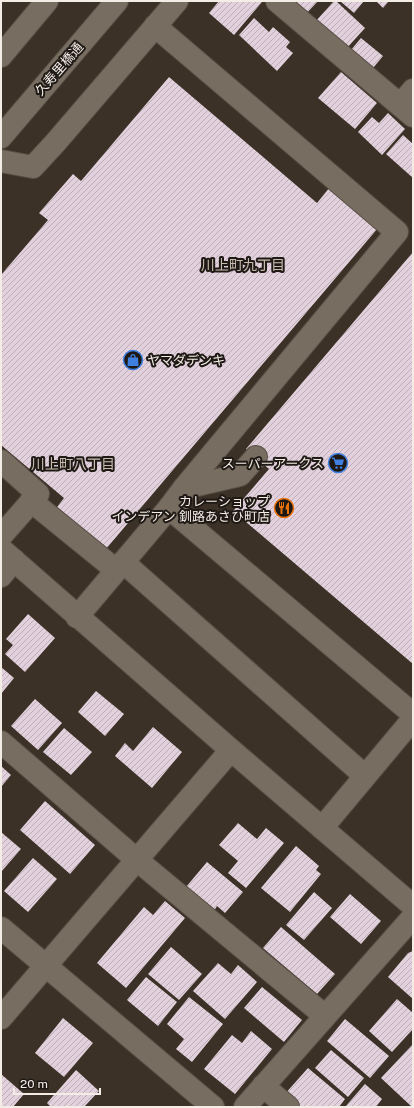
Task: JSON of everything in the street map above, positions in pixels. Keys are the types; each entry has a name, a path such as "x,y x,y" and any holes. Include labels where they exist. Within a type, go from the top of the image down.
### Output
{"street":[{"path":"1,56 47,1"},
{"name":"久寿里橋通","path":"1,137 117,1"},
{"path":"1,161 33,166 56,142 177,1"},
{"path":"277,1 409,103"},
{"path":"77,617 397,232 155,26"},
{"path":"184,488 240,475 256,457"},
{"path":"1,461 38,494 1,536"},
{"path":"32,501 120,566 365,776"},
{"path":"169,508 413,714"},
{"path":"5,562 77,617 411,904 325,1016 245,1107"},
{"path":"322,828 413,719"},
{"path":"1,742 137,860 325,1016"},
{"path":"1,1018 231,750"},
{"path":"1,928 213,1107"},
{"path":"263,1086 288,1107"}],"building":[{"path":"219,1 262,2 234,35 209,13"},
{"path":"290,1 318,1 305,15"},
{"path":"334,1 336,1 365,28 346,49 315,22"},
{"path":"340,1 364,1 354,13"},
{"path":"376,1 389,1 383,8"},
{"path":"254,18 269,32 273,27 290,42 286,47 293,53 277,71 239,35"},
{"path":"361,38 383,56 373,68 351,50"},
{"path":"341,72 377,103 355,129 318,98"},
{"name":"ヤマダデンキ","path":"169,77 317,203 330,187 378,228 106,549 57,507 64,498 1,445 1,275 48,220 39,213 73,174 81,181"},
{"path":"388,113 405,129 382,155 358,132 372,117 379,123"},
{"path":"403,135 413,144 413,178 386,154"},
{"name":"スーパーアークス","path":"413,252 413,664 233,511 269,469 246,449"},
{"path":"28,614 55,638 25,672 5,654 13,645 6,639"},
{"path":"1,667 14,678 1,694"},
{"path":"96,691 124,714 105,736 78,712"},
{"path":"35,699 62,723 38,750 11,726"},
{"path":"153,727 182,752 152,788 115,756 125,743 133,751"},
{"path":"64,728 92,752 71,775 43,752"},
{"path":"1,766 11,775 1,787"},
{"path":"45,801 95,845 70,874 20,830"},
{"path":"238,823 257,839 266,828 284,843 246,888 228,873 238,861 219,845"},
{"path":"1,832 21,849 1,872"},
{"path":"296,846 319,866 316,870 321,874 290,912 261,888"},
{"path":"33,858 57,879 28,912 4,891"},
{"path":"207,862 243,892 225,913 217,906 214,911 186,887"},
{"path":"314,892 332,908 304,940 286,925"},
{"path":"350,894 381,921 361,944 330,917"},
{"path":"165,901 185,918 126,988 97,963 144,907 153,915"},
{"path":"281,927 335,974 317,994 263,948"},
{"path":"171,947 202,974 179,1000 148,974"},
{"path":"413,951 413,999 388,977 408,953"},
{"path":"218,963 231,974 238,965 257,982 225,1019 193,991"},
{"path":"146,977 177,1002 158,1026 127,1000"},
{"path":"262,987 302,1020 284,1042 244,1008"},
{"path":"189,997 223,1024 192,1062 176,1049 184,1039 167,1024"},
{"path":"397,999 413,1013 413,1029 392,1052 369,1031"},
{"path":"63,1018 93,1043 64,1077 35,1053"},
{"path":"345,1019 389,1056 370,1078 327,1041"},
{"path":"251,1031 272,1049 235,1094 204,1069 232,1035 242,1043"},
{"path":"413,1044 413,1107 412,1107 381,1078"},
{"path":"331,1050 364,1078 348,1097 315,1068"},
{"path":"308,1068 345,1099 339,1107 299,1107 284,1095"},
{"path":"76,1070 99,1091 84,1107 51,1107 47,1103"},
{"path":"1,1074 24,1094 13,1107 1,1107"},
{"path":"365,1084 382,1099 376,1107 345,1107"}],"place":[{"name":"ヤマダデンキ","path":"133,360"},
{"name":"スーパーアークス","path":"338,463"},
{"name":"カレーショップ インデアン 釧路あさひ町店","path":"284,508"}],"district":[{"name":"川上町九丁目","path":"243,265"},
{"name":"川上町八丁目","path":"73,464"}]}
